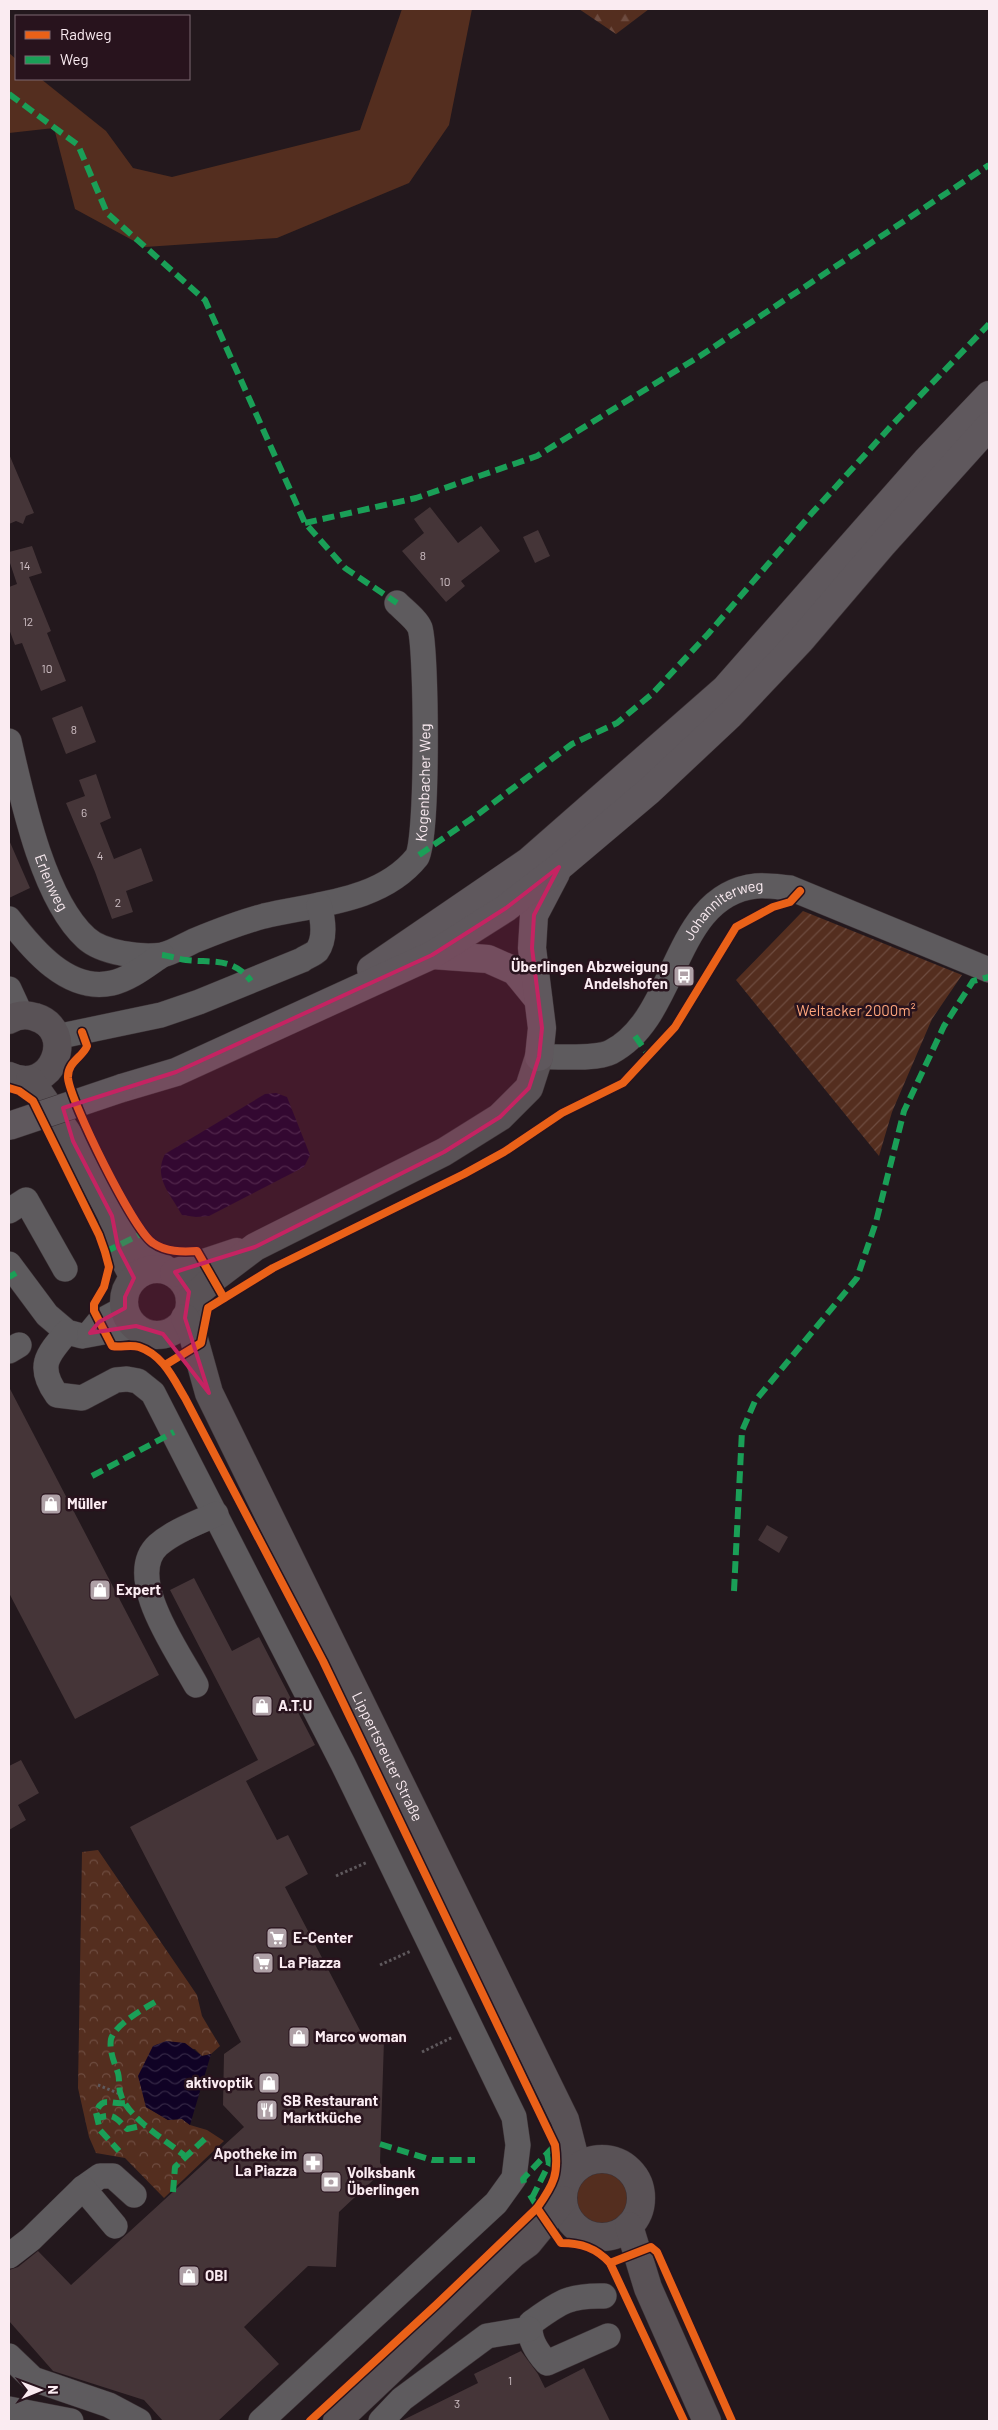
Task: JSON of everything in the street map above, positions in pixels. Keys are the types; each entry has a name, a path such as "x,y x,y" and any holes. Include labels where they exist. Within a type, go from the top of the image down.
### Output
{"highway":[{"path":"321,1005 529,861 725,689 926,461 989,395"},
{"path":"9,1126 176,1072 432,955 506,908 649,791 730,715 800,641 882,545 989,426"},
{"path":"539,1057 542,1028 532,948 534,915 558,867"},
{"path":"432,955 488,959 515,971 538,999"}],"main road":[{"path":"15,1017 38,1018 46,1023 56,1037 56,1057 30,1074 73,1141 112,1216 118,1247 134,1278"},
{"path":"255,1247 169,1271 148,1270 134,1278 128,1287 125,1298 131,1317 144,1332 163,1334 172,1331 214,1278 255,1247 444,1152 500,1117 529,1088 539,1057"},
{"path":"112,1216 186,1285 188,1309"},
{"name":"Lippertsreuter Straße","path":"188,1309 208,1393"},
{"name":"Lippertsreuter Straße","path":"163,1334 208,1393 565,2120 590,2163"},
{"path":"615,2161 626,2167 635,2177 640,2190 641,2203 637,2216 621,2232 602,2237 592,2236 575,2227 564,2210 564,2188 569,2176 590,2163 615,2161"},
{"path":"336,2421 513,2254 528,2243 563,2200"},
{"path":"629,2226 648,2288 707,2421"},
{"path":"528,2243 575,2227"},
{"path":"602,2237 623,2257 648,2288"}],"street":[{"name":"Kogenbacher Weg","path":"319,906 358,896 398,876 418,855 424,801 424,687 420,626 398,603"},
{"name":"Erlenweg","path":"9,741 33,830 63,911 87,940 121,954 162,955"},
{"name":"Johanniterweg","path":"539,1057 586,1057 610,1053 634,1036 649,1016 702,914 725,895 756,886 795,890 989,970"},
{"name":"Erlenweg","path":"9,919 44,959 69,977 84,983 111,984 134,974 162,955 211,934 262,916 319,906"},
{"path":"56,1037 161,1015 199,1002 302,960 316,951 322,936 323,919 319,906"},
{"path":"9,990 15,1017"},
{"path":"9,1211 26,1200 65,1269"},
{"path":"9,1264 47,1315 79,1332"},
{"path":"131,1317 99,1322 56,1344 44,1371 46,1380 57,1395 82,1398 116,1380 127,1379 138,1381 153,1393 216,1514 430,1942 514,2117 518,2145 514,2178 496,2203 480,2220 261,2421"},
{"path":"196,1685 155,1610 146,1582 147,1560 158,1546 174,1535 216,1514"},
{"path":"9,2256 31,2239 83,2188 100,2176 112,2176 134,2195"},
{"path":"83,2188 115,2226"},
{"path":"604,2296 588,2296 560,2302 531,2323 529,2329 536,2349 546,2364 608,2336"},
{"path":"381,2421 402,2399 487,2336 529,2329"},
{"path":"9,2356 33,2379 109,2405 139,2421"},
{"path":"9,2409 71,2421"}],"path":[{"path":"336,1876 386,1853"},
{"path":"380,1965 430,1942"},
{"path":"422,2052 471,2028"},
{"path":"98,2085 120,2094"}],"highlighted area":[{"path":"559,867 534,915 532,948 542,1028 539,1057 529,1088 500,1117 444,1152 255,1247 175,1272 189,1292 185,1318 209,1393 163,1334 136,1326 90,1333 99,1322 125,1308 125,1297 134,1278 118,1247 112,1216 73,1141 63,1108 176,1072 432,955 506,908"}],"green space":[{"path":"402,9 472,9 449,125 409,183 277,238 145,247 75,209 54,128 9,133 9,53 15,58 15,80 42,80 106,131 133,168 172,177 360,130"},
{"path":"579,9 649,9 616,34"},
{"name":"Weltacker 2000m²","path":"803,911 962,975 932,1019 892,1112 879,1156 736,980"},
{"path":"98,1850 197,1995 202,2016 220,2046 211,2054 202,2056 195,2049 153,2047 139,2076 146,2107 168,2120 182,2119 190,2125 207,2130 224,2141 164,2198 125,2158 96,2153 89,2137 78,2088 82,1852"},
{"path":"597,2171 609,2171 623,2179 631,2193 629,2210 623,2219 609,2227 597,2227 587,2222 580,2215 575,2205 575,2193 580,2183 587,2176"}],"water":[{"path":"276,1093 287,1097 310,1155 304,1167 209,1216 182,1215 162,1178 162,1163 165,1154 265,1094"},
{"path":"166,2041 185,2043 202,2056 211,2054 190,2125 182,2119 168,2120 146,2107 138,2076 153,2046"}],"building":[{"path":"9,454 34,513 26,516 23,524 16,521 9,524"},
{"path":"430,507 458,543 481,526 500,551 461,581 465,586 446,602 402,551 424,533 414,519"},
{"path":"538,530 550,556 535,563 523,537"},
{"path":"32,546 42,573 29,577 51,631 47,633 66,681 41,691 22,643 15,645 9,629 9,587 17,584 9,560 9,552"},
{"path":"82,706 96,742 66,754 52,718"},
{"path":"96,774 111,818 100,823 114,859 141,848 153,881 126,891 133,912 112,919 95,872 66,803 85,796 79,780"},
{"path":"9,840 30,888 9,898"},
{"path":"9,1387 159,1675 75,1719 9,1593"},
{"path":"767,1525 788,1537 779,1553 758,1540"},
{"path":"194,1578 232,1651 259,1637 315,1745 246,1781 277,1840 288,1835 308,1874 285,1887 364,2038 384,2040 380,2163 385,2169 339,2212 336,2267 308,2266 244,2327 279,2364 218,2421 163,2421 144,2400 53,2371 9,2321 9,2270 18,2267 38,2251 71,2285 244,2127 223,2105 224,2054 241,2042 130,1827 258,1760 170,1590"},
{"path":"21,1760 39,1793 18,1805 26,1820 9,1830 9,1766"},
{"path":"521,2351 538,2374 545,2388 584,2368 610,2421 401,2421 478,2383 474,2374"}],"marked path":[{"path":"9,94 78,145 107,213 205,300 305,523 345,568 397,603"},
{"path":"305,523 416,498 537,456 700,356 989,165"},
{"path":"419,855 477,815 572,744 617,723 652,694 708,634 812,513 892,425 989,324"},
{"path":"162,955 229,965 244,973 251,981"},
{"path":"734,1591 742,1431 755,1401 857,1278 876,1222 904,1111 944,1026 973,981 989,977"},
{"path":"635,1036 649,1056"},
{"path":"105,1252 143,1233"},
{"path":"9,1277 16,1273"},
{"path":"92,1476 174,1432"},
{"path":"155,2002 118,2028 111,2039 111,2052 119,2076 120,2092 125,2104 149,2128 185,2156"},
{"path":"125,2103 104,2102 98,2107 96,2113 99,2118 104,2116 115,2118 127,2129 145,2125"},
{"path":"96,2113 100,2130 119,2151"},
{"path":"173,2192 175,2167 209,2135"},
{"path":"380,2144 432,2160 475,2160"},
{"path":"524,2183 523,2179 555,2145"},
{"path":"532,2198 549,2164 547,2153"},
{"path":"530,2195 539,2210"}],"cycle path":[{"path":"165,1365 201,1343 208,1308 273,1268 464,1174 504,1152 562,1113 623,1083 675,1027 736,927 773,907 790,902 800,891"},
{"path":"82,1032 87,1046 70,1068 68,1078 79,1112 118,1192 144,1233 153,1243 169,1250 197,1251 224,1298"},
{"path":"9,1088 19,1091 33,1101 99,1235 109,1267 104,1287 94,1304 94,1311 112,1346 136,1346 155,1356 167,1368 185,1398 323,1661 555,2145 556,2171 548,2192 537,2208 436,2305 310,2421"},
{"path":"537,2208 561,2243 588,2247 610,2263 684,2421"},
{"path":"610,2263 651,2247 657,2252 732,2421"}],"place":[{"name":"Überlingen Abzweigung Andelshofen","path":"684,976"},
{"name":"Müller","path":"51,1504"},
{"name":"Expert","path":"100,1590"},
{"name":"A.T.U","path":"262,1706"},
{"name":"E-Center","path":"277,1938"},
{"name":"La Piazza","path":"263,1963"},
{"name":"Marco woman","path":"299,2037"},
{"name":"aktivoptik","path":"269,2083"},
{"name":"SB Restaurant Marktküche","path":"267,2110"},
{"name":"Apotheke im La Piazza","path":"313,2163"},
{"name":"Volksbank Überlingen","path":"331,2182"},
{"name":"OBI","path":"189,2276"}]}
